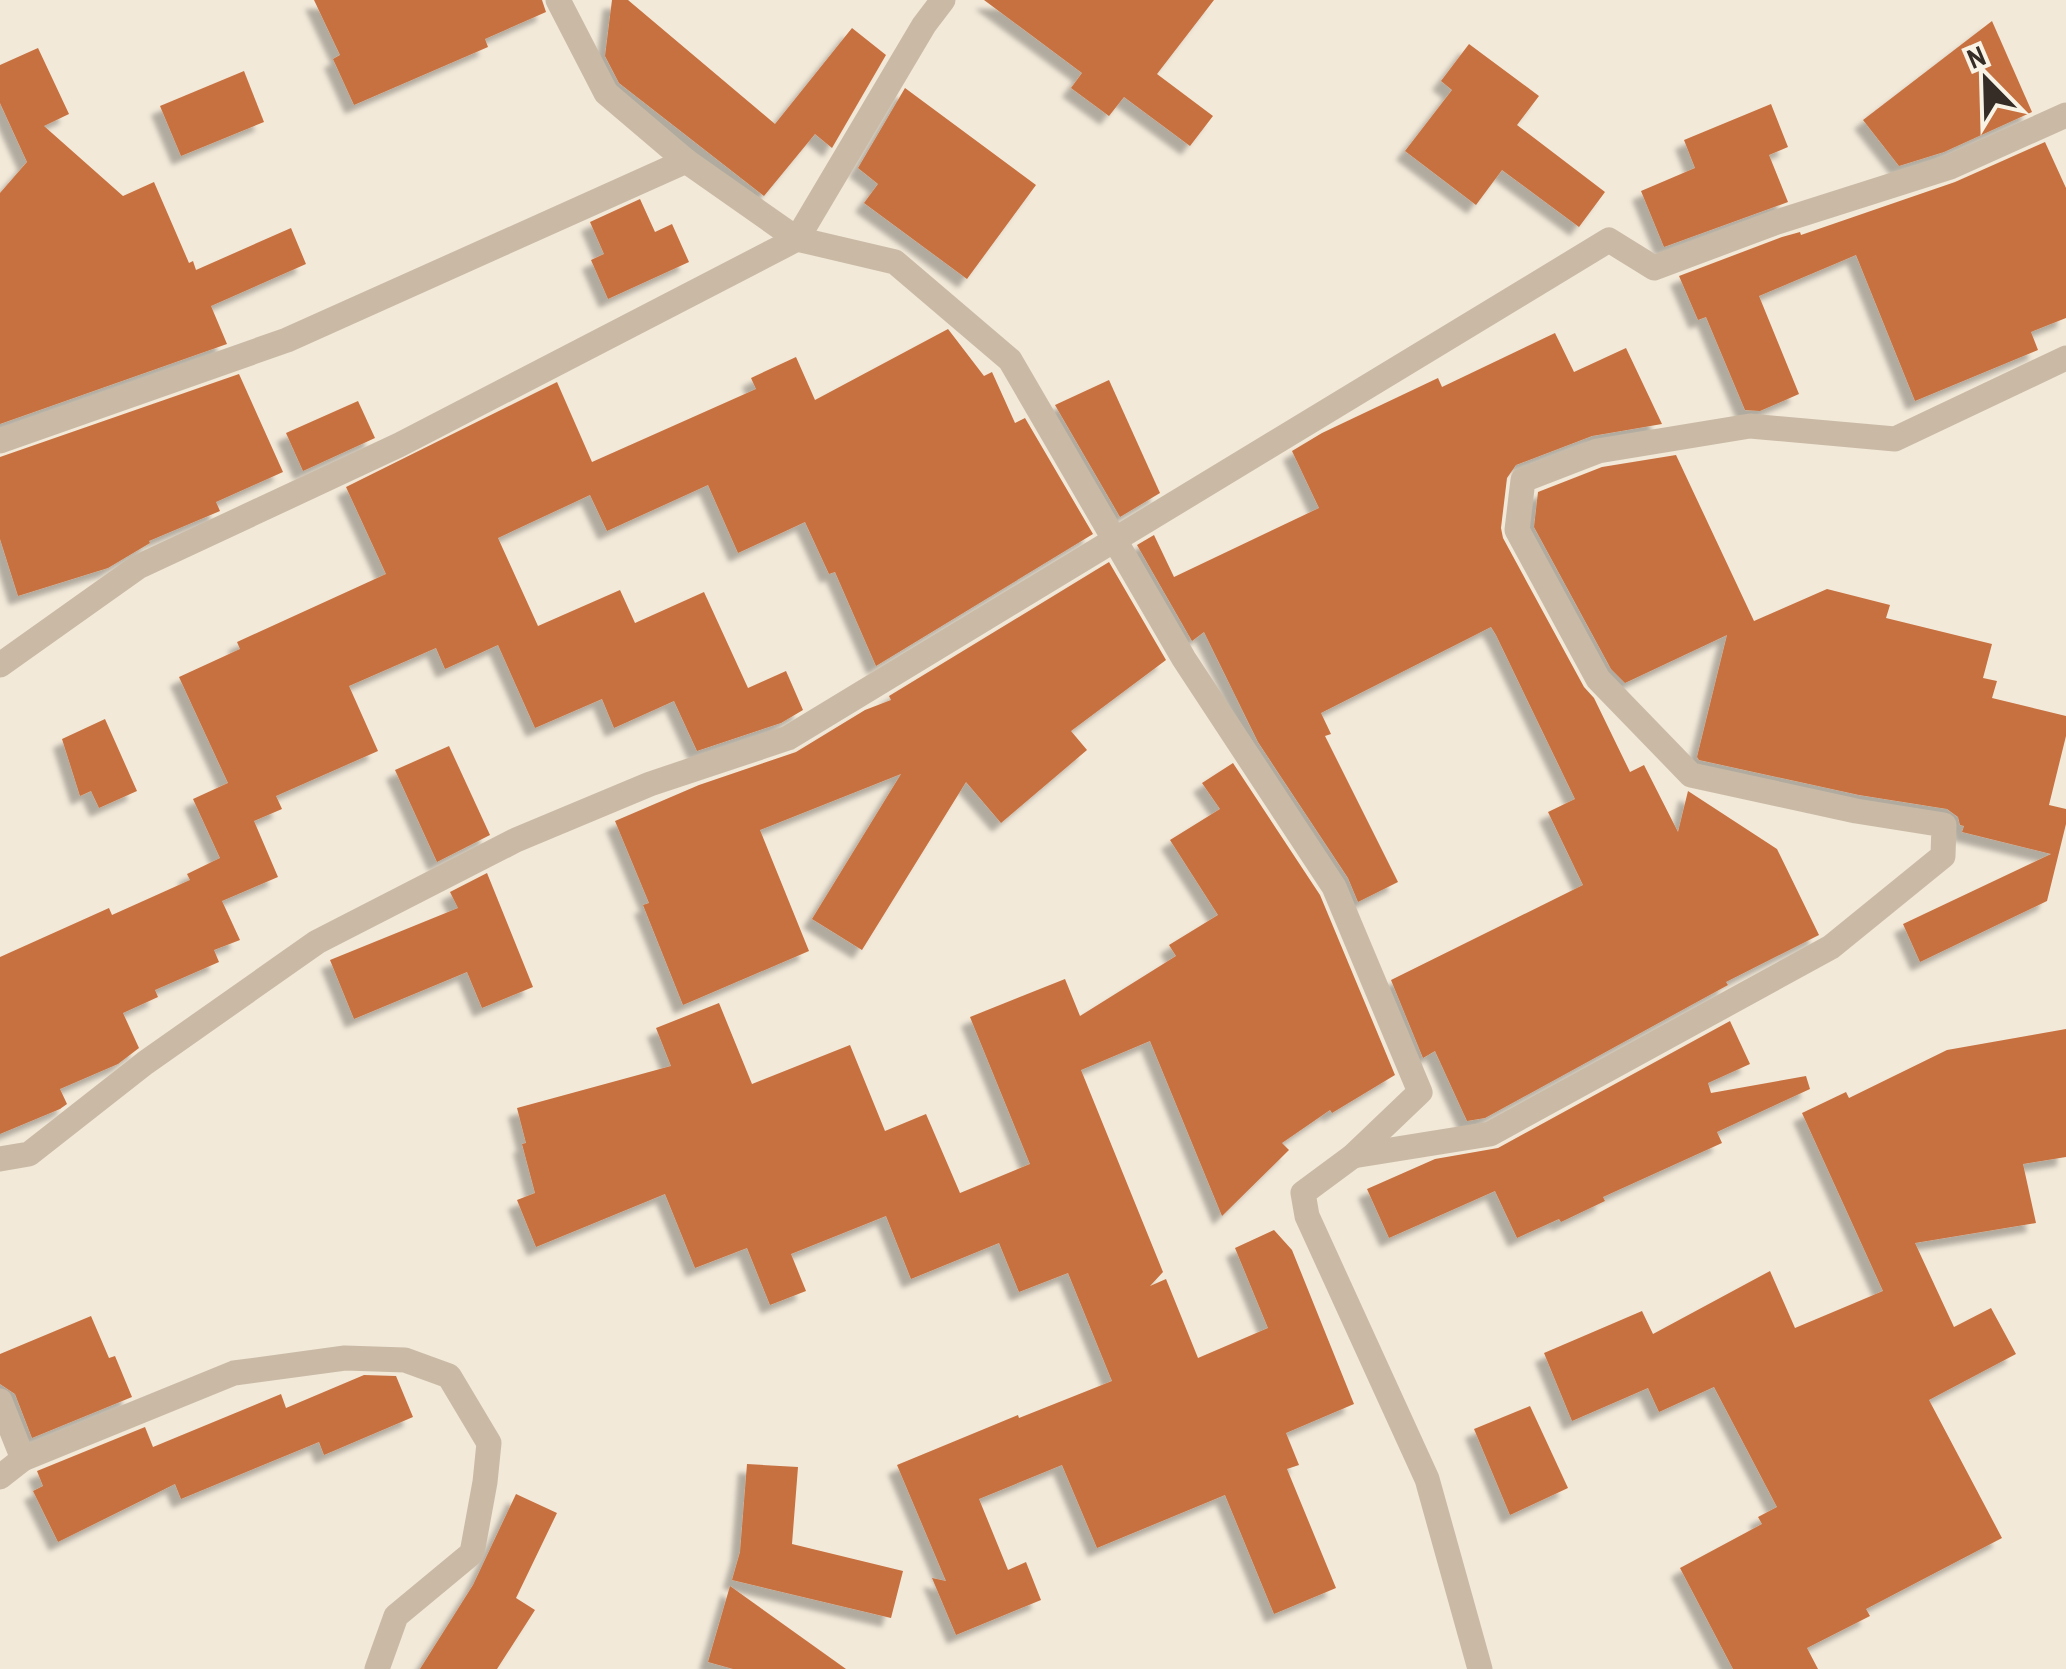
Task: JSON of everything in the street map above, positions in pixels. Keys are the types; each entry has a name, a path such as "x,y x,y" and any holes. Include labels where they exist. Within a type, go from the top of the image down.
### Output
{"street":[{"path":"558,0 606,93 686,161 797,238 895,262 1010,360 1184,659 1334,888 1420,1092 1352,1156 1304,1192 1307,1216 1427,1479 1480,1669"},
{"path":"0,664 138,567 399,445 797,238 924,25 943,0"},
{"path":"0,1160 29,1154 145,1063 317,942 516,840 650,784 788,738 1610,240 1654,268 1777,222 1950,167 2066,115"},
{"path":"0,441 286,340 686,161"},
{"path":"1352,1156 1490,1134 1831,947 1943,856 1944,825 1856,811 1691,775 1598,679 1517,530 1523,480 1598,451 1750,426 1894,439 2066,358"},
{"path":"0,1477 23,1458 234,1374 346,1358 405,1360 450,1376 488,1443 472,1553 396,1616 377,1669"},
{"path":"0,1401 23,1458"}],"building":[{"path":"314,0 542,0 546,12 485,39 488,47 354,105 333,59 340,55"},
{"path":"612,0 628,0 775,124 852,28 886,55 832,148 815,134 764,196 619,83 605,56"},
{"path":"984,0 1214,0 1157,74 1213,116 1190,146 1124,97 1109,116 1071,88 1082,73"},
{"path":"1992,21 2032,112 1944,152 1899,166 1863,120"},
{"path":"1469,44 1539,96 1517,125 1605,192 1579,227 1502,170 1476,205 1405,151 1452,90 1441,81"},
{"path":"38,48 69,114 44,126 123,196 154,182 189,263 193,261 196,270 291,228 306,264 211,306 227,344 0,424 0,193 27,162 0,103 0,65"},
{"path":"244,71 264,122 181,156 160,106"},
{"path":"905,88 1036,185 967,279 864,203 878,184 858,168"},
{"path":"1771,104 1788,147 1769,155 1788,202 1664,247 1641,191 1695,168 1684,140"},
{"path":"2045,142 2066,188 2066,318 2031,332 2038,350 1915,401 1856,255 1759,296 1799,394 1760,411 1745,410 1706,317 1698,320 1679,276 1782,237 1800,232 1801,235 1955,182"},
{"path":"640,199 655,232 672,224 689,262 608,299 591,260 604,254 590,222"},
{"path":"948,329 984,376 992,372 1015,423 1025,418 1093,534 876,666 835,572 829,574 805,522 738,553 708,485 607,531 590,495 498,538 538,626 620,590 635,623 704,592 748,688 786,671 803,710 781,723 697,751 674,701 614,728 602,699 535,728 498,645 445,669 436,648 349,686 378,751 276,796 282,809 254,821 278,877 222,901 240,940 214,950 219,962 155,990 158,997 123,1013 139,1048 118,1064 60,1089 67,1104 60,1109 0,1134 0,957 109,908 112,915 190,880 187,874 220,858 193,799 228,783 179,677 240,649 237,642 386,574 346,487 557,382 592,462 756,389 751,378 796,357 815,400"},
{"path":"1555,333 1574,372 1626,348 1662,424 1592,436 1516,465 1507,478 1503,538 1584,687 1594,698 1630,772 1644,765 1678,832 1688,791 1777,849 1819,935 1726,982 1728,985 1485,1118 1467,1121 1435,1051 1423,1058 1391,980 1583,885 1548,812 1575,799 1496,635 1491,627 1321,713 1331,734 1325,736 1398,882 1358,902 1348,878 1258,742 1204,632 1192,641 1137,545 1154,535 1174,577 1319,508 1292,451 1438,378 1442,387"},
{"path":"239,374 283,472 216,502 220,511 149,541 108,568 18,596 0,539 0,457"},
{"path":"1109,380 1160,493 1120,517 1055,405"},
{"path":"358,401 375,438 303,471 286,433"},
{"path":"1676,455 1754,621 1827,589 1890,605 1886,618 1992,644 1983,678 1997,681 1992,698 2066,716 2066,736 2049,805 2066,809 2066,824 2047,901 1920,962 1903,924 2051,854 1962,832 1964,826 1947,809 1859,795 1699,760 1727,635 1625,683 1611,669 1534,527 1538,492 1602,467"},
{"path":"1109,562 1166,660 1071,731 1087,750 1001,823 966,782 862,950 812,919 901,774 760,830 809,951 683,1005 643,905 649,903 615,821 699,785 796,752 865,710 891,700 889,696"},
{"path":"105,719 137,791 99,808 91,791 80,796 62,739"},
{"path":"449,746 490,835 437,862 395,770"},
{"path":"1233,763 1320,895 1395,1075 1332,1113 1330,1110 1282,1143 1289,1150 1222,1216 1150,1041 1081,1070 1163,1272 1150,1286 1166,1279 1198,1358 1268,1328 1235,1248 1274,1230 1292,1250 1354,1404 1286,1433 1299,1465 1287,1469 1336,1588 1274,1614 1225,1495 1097,1548 1062,1465 979,1499 1008,1570 1026,1562 1041,1600 956,1635 932,1578 946,1581 897,1465 1112,1381 1068,1273 1019,1292 999,1243 911,1279 886,1216 791,1254 806,1291 770,1305 747,1248 695,1268 665,1194 536,1247 517,1200 535,1193 517,1108 671,1066 656,1028 719,1003 752,1084 850,1045 885,1131 926,1114 960,1193 1030,1164 970,1017 1065,979 1080,1016 1176,956 1169,945 1218,915 1170,840 1220,809 1202,783"},
{"path":"487,873 533,987 482,1008 467,972 354,1019 330,960 458,908 450,892"},
{"path":"1730,1021 1750,1064 1708,1083 1711,1093 1806,1076 1810,1089 1717,1132 1722,1143 1603,1197 1605,1201 1561,1222 1559,1219 1517,1238 1495,1191 1389,1238 1367,1189 1435,1159 1498,1148"},
{"path":"2066,1029 2066,1157 2023,1164 2036,1223 1915,1243 1954,1327 1991,1308 2016,1354 1929,1400 2002,1538 1866,1609 1870,1616 1807,1648 1818,1669 1733,1669 1680,1568 1762,1524 1758,1517 1777,1507 1714,1387 1659,1412 1648,1388 1572,1421 1544,1353 1642,1311 1653,1334 1770,1271 1795,1328 1883,1291 1802,1113 1846,1092 1849,1098 1947,1050"},
{"path":"91,1316 109,1358 115,1356 132,1397 32,1438 15,1394 0,1384 0,1354"},
{"path":"364,1375 396,1376 413,1417 324,1455 319,1442 181,1499 175,1484 58,1542 33,1491 43,1486 37,1471 145,1427 153,1447 281,1394 286,1408"},
{"path":"1530,1406 1568,1488 1510,1515 1474,1429"},
{"path":"747,1464 798,1467 792,1544 903,1571 891,1618 732,1580 740,1552"},
{"path":"516,1494 557,1513 516,1598 535,1610 497,1669 420,1669 473,1585"},
{"path":"730,1586 846,1669 733,1669 708,1662"}]}
